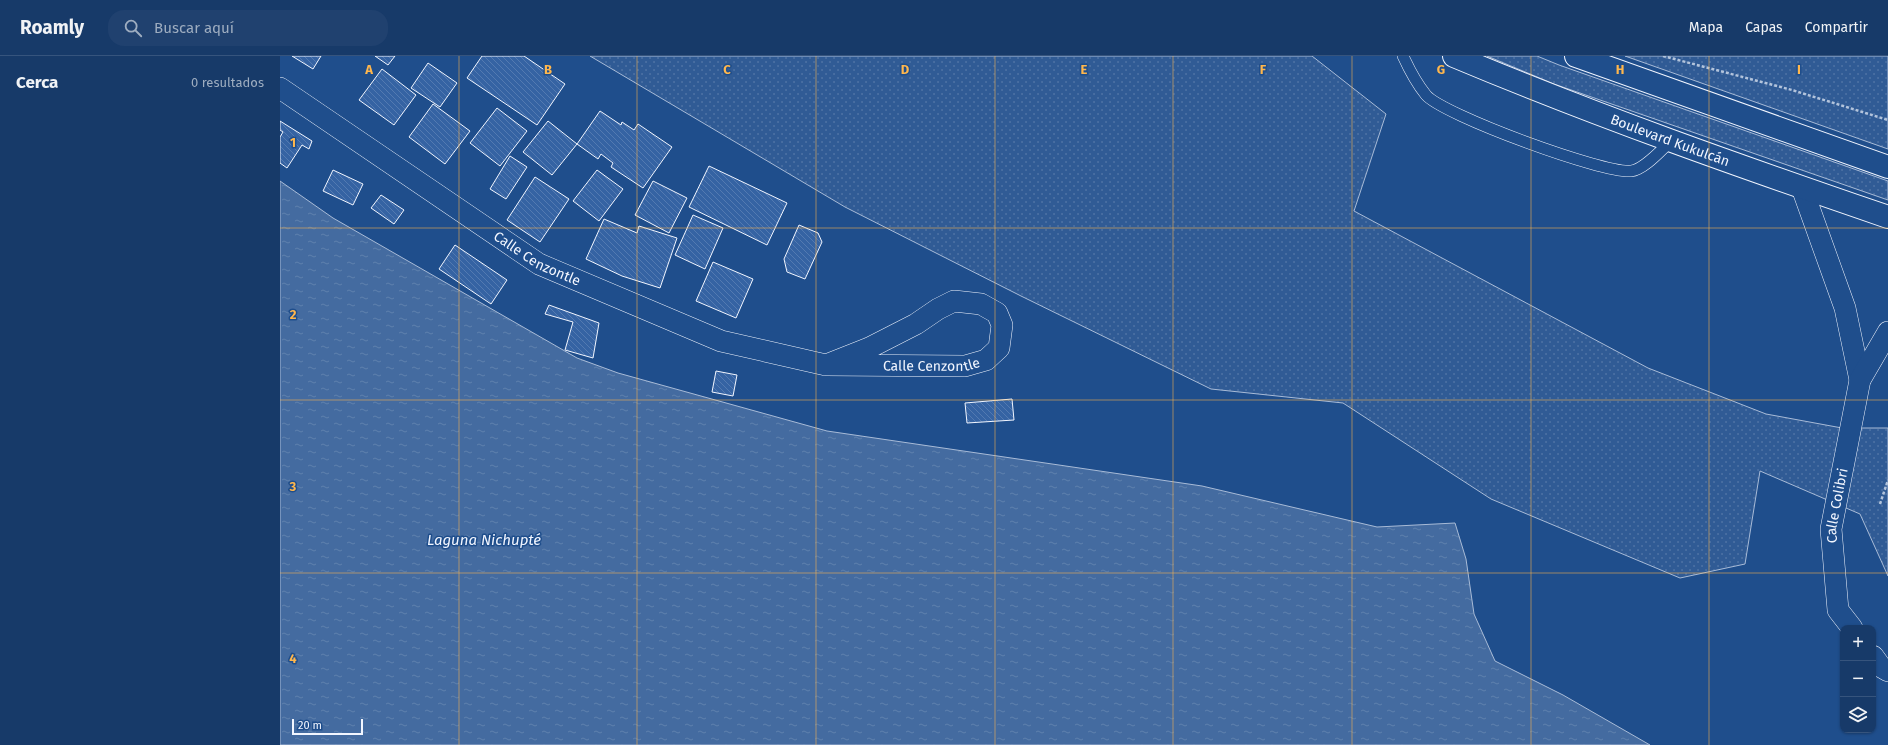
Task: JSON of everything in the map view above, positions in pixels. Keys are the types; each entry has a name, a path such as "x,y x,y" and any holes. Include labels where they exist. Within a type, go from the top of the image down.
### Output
{"main road":[{"name":"Boulevard Kukulcán","path":"1454,56 1549,96 1802,188 1888,217"},
{"path":"1576,56 1888,167"}],"street":[{"name":"Calle Cenzontle","path":"280,88 539,264 721,341 826,365 965,366 986,360 999,348 1002,325 997,313 981,304 954,301 938,309 916,324 869,348 826,365"},
{"name":"Calle Colibri","path":"1802,188 1845,308 1860,380"},
{"name":"Calle Colibri","path":"1850,625 1838,610 1831,529 1860,380 1888,332"},
{"path":"1876,660 1881,667 1888,671"}],"lane":[{"path":"1403,56 1426,96 1443,108 1528,143 1612,170 1632,171 1648,162 1672,140"}],"path":[{"path":"1663,56 1792,90 1888,120"},
{"path":"1880,504 1888,480"}],"shaded area":[{"path":"590,56 1312,56 1386,114 1354,211 1648,368 1766,414 1842,428 1888,428 1888,576 1860,514 1760,471 1745,564 1680,578 1491,499 1343,403 1211,389 1021,296 845,207"},
{"path":"1487,56 1537,56 1888,181 1888,200 1554,84"},
{"path":"1625,56 1888,56 1888,149"}],"water":[{"name":"Laguna Nichupté","path":"280,181 333,218 577,358 618,373 827,431 1202,486 1377,527 1455,523 1466,559 1474,614 1495,661 1563,695 1650,745 280,745"}],"building":[{"path":"292,56 321,56 313,69"},
{"path":"375,56 395,56 388,65"},
{"path":"482,56 524,56 565,84 537,125 467,78"},
{"path":"428,63 457,83 440,107 411,88"},
{"path":"382,69 416,95 394,125 359,100"},
{"path":"433,104 470,131 445,164 409,137"},
{"path":"497,108 527,131 500,166 470,143"},
{"path":"600,111 621,125 622,122 634,130 638,124 672,147 643,188 611,167 613,163 601,154 598,159 577,144"},
{"path":"280,121 312,141 309,149 302,145 287,168 280,163 280,137 283,132 280,130"},
{"path":"548,121 577,144 552,175 523,152"},
{"path":"510,156 527,167 506,199 490,189"},
{"path":"709,166 787,203 767,245 689,207"},
{"path":"333,170 363,184 353,205 323,191"},
{"path":"597,170 623,189 599,221 573,201"},
{"path":"535,177 569,199 540,242 507,220"},
{"path":"653,181 687,198 669,233 635,215"},
{"path":"381,195 404,210 394,224 371,208"},
{"path":"693,215 723,228 705,269 675,255"},
{"path":"604,219 637,233 639,226 677,238 660,288 622,276 586,259"},
{"path":"799,225 818,233 822,242 805,279 787,272 784,259"},
{"path":"455,245 507,280 491,304 439,269"},
{"path":"713,262 753,279 736,318 696,301"},
{"path":"549,305 599,323 593,358 565,350 573,322 545,314"},
{"path":"716,371 737,375 733,396 712,392"},
{"path":"1012,399 1014,420 967,423 965,403"}]}
